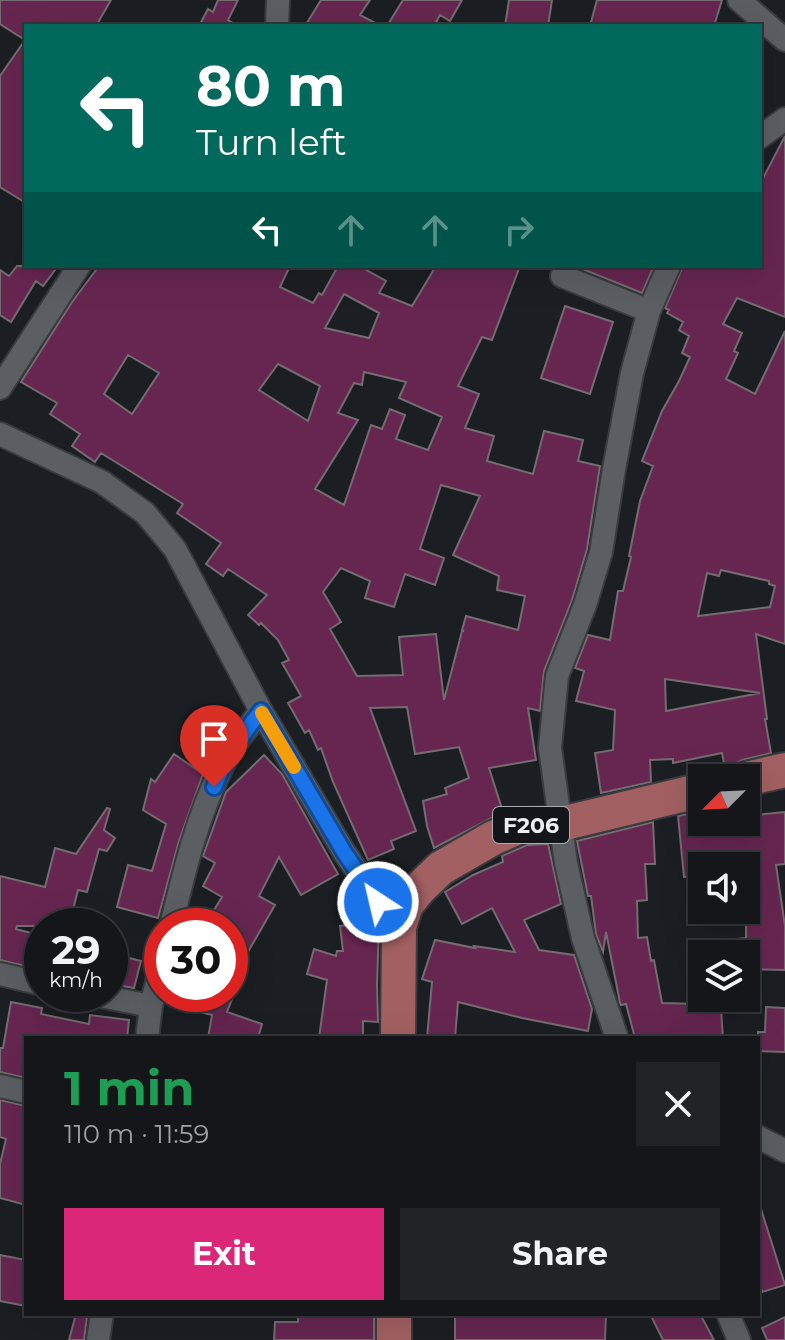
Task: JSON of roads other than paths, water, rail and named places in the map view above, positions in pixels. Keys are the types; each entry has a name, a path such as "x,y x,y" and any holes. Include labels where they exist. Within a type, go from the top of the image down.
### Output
{"main road":[{"path":"760,776 785,770"},
{"name":"F206","path":"398,1036 399,927 406,905 441,868 493,838 523,825 561,824 688,793"},
{"path":"394,1316 394,1340"}],"street":[{"path":"277,24 278,0"},
{"path":"739,0 757,8 785,40"},
{"path":"762,136 785,119"},
{"path":"0,388 78,268"},
{"path":"616,1036 583,938 566,863 550,748 557,676 585,605 601,552 632,373 649,311 668,268"},
{"path":"562,276 649,311"},
{"path":"0,434 102,482 145,513 175,549 261,711 344,852 399,927"},
{"path":"176,908 196,829 222,765 261,711"},
{"path":"0,974 24,980"},
{"path":"147,1036 150,1012"},
{"path":"0,1086 24,1092"},
{"path":"760,1138 785,1151"},
{"path":"98,1340 102,1316"},
{"path":"729,1316 739,1340"}]}
